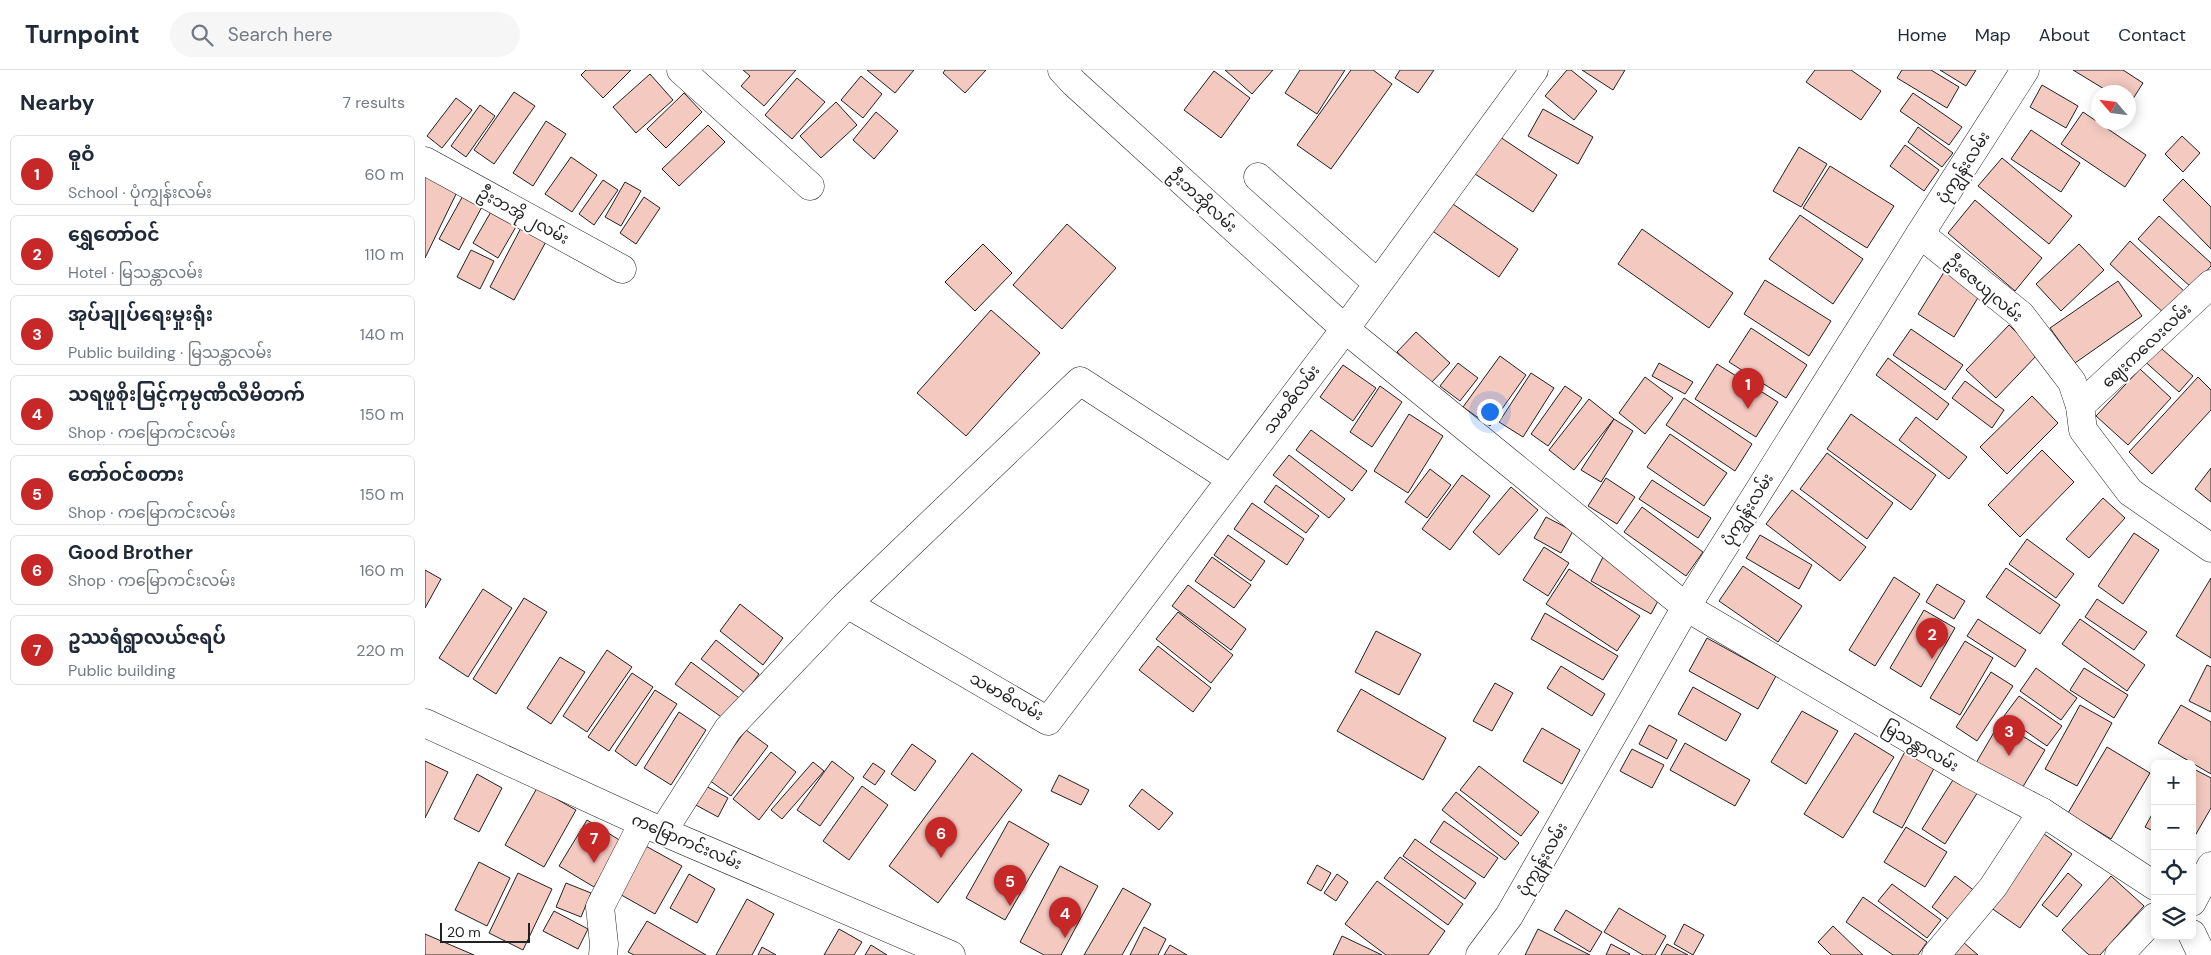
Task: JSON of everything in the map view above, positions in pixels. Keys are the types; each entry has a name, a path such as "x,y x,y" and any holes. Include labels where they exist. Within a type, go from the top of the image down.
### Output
{"street":[{"path":"681,70 810,186"},
{"name":"ဦးဘအိုလမ်း","path":"1062,70 1081,90 1345,329"},
{"name":"သမာဓိလမ်း","path":"847,604 1047,720 1345,329 1534,70"},
{"name":"ပုံကျွန်းလမ်း","path":"1480,955 1509,916 1686,608 2025,70"},
{"name":"ဦးဘအို ၂လမ်း","path":"425,161 622,269"},
{"path":"1258,177 1377,283"},
{"name":"ဦးဇေယျလမ်း","path":"1920,234 2021,315 2072,382 2081,406 2083,430 2131,492 2211,548"},
{"name":"ဈေးကလေးလမ်း","path":"2081,406 2211,284"},
{"path":"1345,329 1686,608"},
{"path":"603,955 604,944 599,907 653,827 728,729 847,604 1080,382 1231,479"},
{"name":"မြသန္တာလမ်း","path":"1686,608 1968,773 2042,812 2151,883"},
{"name":"ကမြောကင်းလမ်း","path":"425,723 653,827 951,955"},
{"path":"1937,955 1993,887 2042,812"},
{"path":"2196,895 2211,866"},
{"path":"2119,955 2151,921"},
{"path":"2195,940 2202,955"}],"building":[{"path":"586,70 631,70 603,98 581,75"},
{"path":"743,70 796,70 764,106 741,86 750,76"},
{"path":"867,70 914,70 895,93"},
{"path":"945,70 986,70 965,93 943,73"},
{"path":"1225,70 1273,70 1252,94"},
{"path":"1300,70 1345,70 1317,114 1285,93"},
{"path":"1351,70 1373,70 1392,84 1331,169 1297,145"},
{"path":"1400,70 1434,70 1418,93 1395,78"},
{"path":"1567,70 1571,70 1597,91 1574,120 1545,96"},
{"path":"1582,70 1625,70 1613,90"},
{"path":"1815,70 1851,70 1881,91 1861,120 1806,82"},
{"path":"1902,70 1931,70 1959,87 1947,108 1897,78"},
{"path":"1940,70 1976,70 1966,86"},
{"path":"2073,70 2123,70 2143,83 2136,94 2136,85 2098,85"},
{"path":"1214,71 1250,98 1221,138 1184,110"},
{"path":"650,74 673,100 636,133 613,107"},
{"path":"861,76 882,94 863,118 841,100"},
{"path":"797,78 825,102 792,139 765,115"},
{"path":"2042,85 2078,106 2066,128 2030,107"},
{"path":"514,92 535,106 494,164 474,150"},
{"path":"684,93 702,112 666,148 647,129"},
{"path":"1913,93 1962,127 1949,145 1900,111"},
{"path":"456,98 472,110 442,148 427,136"},
{"path":"836,102 857,125 821,158 800,136"},
{"path":"480,105 495,116 466,157 451,146"},
{"path":"1543,109 1593,137 1578,164 1528,136"},
{"path":"876,112 898,131 874,159 853,140"},
{"path":"2083,112 2091,117 2091,130 2109,130 2146,155 2125,187 2061,144"},
{"path":"546,121 566,134 533,186 513,173"},
{"path":"708,125 725,142 679,186 662,169"},
{"path":"1918,127 1953,153 1942,167 1908,142"},
{"path":"2031,130 2080,163 2061,192 2011,159"},
{"path":"2182,136 2200,153 2183,172 2165,154"},
{"path":"1500,137 1557,175 1533,212 1475,174"},
{"path":"1905,145 1939,170 1924,191 1890,166"},
{"path":"1799,147 1827,164 1801,207 1773,191"},
{"path":"571,157 597,175 572,212 545,194"},
{"path":"2002,158 2072,216 2049,244 1978,186"},
{"path":"1830,166 1894,206 1867,248 1803,208"},
{"path":"425,174 458,190 425,258"},
{"path":"2183,179 2211,207 2211,249 2163,200"},
{"path":"603,180 618,190 594,225 579,214"},
{"path":"625,182 641,191 621,226 605,217"},
{"path":"465,192 484,203 459,250 439,239"},
{"path":"644,197 660,208 636,244 620,233"},
{"path":"1975,200 2042,258 2015,291 1948,233"},
{"path":"1450,202 1518,249 1499,277 1431,230"},
{"path":"496,203 521,218 498,258 473,243"},
{"path":"1800,215 1863,259 1833,304 1769,259"},
{"path":"2159,216 2211,263 2211,266 2192,288 2138,239"},
{"path":"523,224 548,238 514,300 490,287"},
{"path":"1067,224 1116,268 1062,329 1013,285"},
{"path":"1642,229 1733,293 1709,328 1618,264"},
{"path":"2130,241 2185,292 2165,314 2110,264"},
{"path":"983,244 1012,273 975,311 945,282"},
{"path":"2079,244 2104,270 2061,311 2036,284"},
{"path":"471,250 494,261 480,289 457,277"},
{"path":"1951,261 1987,283 1954,337 1918,314"},
{"path":"1765,280 1831,321 1809,356 1744,314"},
{"path":"2118,281 2142,316 2075,363 2050,328"},
{"path":"991,310 1040,353 966,436 917,393"},
{"path":"2009,325 2038,354 1996,398 1966,370"},
{"path":"1751,328 1807,365 1786,398 1729,362"},
{"path":"1911,329 1963,365 1945,390 1893,355"},
{"path":"1416,332 1450,363 1431,383 1397,352"},
{"path":"2155,343 2193,376 2179,392 2141,358"},
{"path":"1500,356 1526,375 1490,426 1463,407"},
{"path":"1888,358 1949,404 1937,420 1876,375"},
{"path":"1458,363 1478,378 1460,401 1440,386"},
{"path":"1659,363 1693,382 1685,394 1652,376"},
{"path":"1717,364 1778,402 1756,437 1695,399"},
{"path":"1343,365 1376,388 1353,421 1320,397"},
{"path":"2140,369 2171,398 2128,445 2096,416"},
{"path":"1531,373 1554,388 1523,437 1499,422"},
{"path":"1645,377 1673,398 1645,434 1619,413"},
{"path":"2198,377 2211,390 2211,410 2152,474 2129,452"},
{"path":"1965,381 2004,410 1992,428 1952,398"},
{"path":"1380,386 1402,402 1372,447 1350,432"},
{"path":"1565,386 1582,398 1548,446 1531,434"},
{"path":"2032,396 2058,423 2007,474 1980,447"},
{"path":"1684,398 1752,444 1735,471 1666,425"},
{"path":"1589,399 1614,419 1574,470 1549,450"},
{"path":"1409,414 1443,436 1408,493 1374,471"},
{"path":"1851,414 1936,475 1911,510 1827,449"},
{"path":"1916,417 1967,457 1949,479 1899,440"},
{"path":"1614,419 1633,431 1601,482 1581,470"},
{"path":"1311,430 1367,471 1352,491 1296,450"},
{"path":"1670,434 1727,473 1704,506 1647,467"},
{"path":"2042,450 2074,482 2020,537 1988,505"},
{"path":"1827,453 1893,503 1867,539 1800,489"},
{"path":"1289,455 1345,499 1329,518 1273,475"},
{"path":"2211,468 2211,502 2195,489"},
{"path":"1430,469 1451,485 1427,518 1405,502"},
{"path":"1462,475 1490,496 1450,550 1422,529"},
{"path":"1606,478 1635,497 1617,524 1588,506"},
{"path":"1652,480 1711,518 1698,538 1639,499"},
{"path":"1276,485 1319,516 1306,533 1264,502"},
{"path":"1511,487 1538,510 1499,555 1473,532"},
{"path":"1792,490 1866,547 1840,581 1766,524"},
{"path":"2103,498 2125,518 2089,558 2066,539"},
{"path":"1252,503 1304,539 1287,565 1234,529"},
{"path":"1642,507 1703,552 1686,576 1624,532"},
{"path":"1546,517 1573,531 1561,553 1534,538"},
{"path":"2134,533 2159,550 2123,604 2098,586"},
{"path":"1228,535 1265,561 1251,581 1214,555"},
{"path":"1760,535 1812,565 1799,589 1746,558"},
{"path":"2027,539 2074,574 2056,598 2009,564"},
{"path":"1544,547 1569,563 1548,596 1523,580"},
{"path":"1604,555 1665,588 1651,614 1591,581"},
{"path":"1212,557 1251,585 1234,608 1195,581"},
{"path":"1743,566 1802,606 1778,642 1719,601"},
{"path":"2006,568 2060,605 2040,634 1986,597"},
{"path":"1569,569 1640,616 1617,651 1546,604"},
{"path":"425,570 441,579 425,608"},
{"path":"1894,577 1920,594 1875,666 1849,650"},
{"path":"2211,578 2211,658 2176,636"},
{"path":"1937,584 1965,601 1954,619 1926,602"},
{"path":"1188,585 1246,629 1231,650 1172,606"},
{"path":"483,589 512,608 468,677 439,658"},
{"path":"524,598 547,612 496,694 473,679"},
{"path":"2097,599 2147,632 2134,650 2085,617"},
{"path":"740,604 783,638 763,665 720,631"},
{"path":"1924,610 1955,628 1921,687 1890,668"},
{"path":"1178,612 1233,655 1211,683 1156,639"},
{"path":"1545,613 1618,656 1603,680 1531,639"},
{"path":"1978,619 2026,650 2015,667 1967,636"},
{"path":"2080,619 2145,665 2127,691 2062,644"},
{"path":"1376,631 1421,654 1399,695 1355,672"},
{"path":"1707,638 1776,676 1758,709 1689,671"},
{"path":"716,640 759,674 745,693 701,659"},
{"path":"1965,641 1993,658 1960,715 1930,698"},
{"path":"1158,646 1211,688 1193,712 1139,670"},
{"path":"607,650 632,667 587,732 563,716"},
{"path":"560,657 585,672 551,724 527,708"},
{"path":"691,662 742,700 727,721 675,684"},
{"path":"2207,665 2211,667 2211,712 2189,701"},
{"path":"1561,666 1605,694 1592,716 1547,688"},
{"path":"2036,668 2077,698 2061,720 2020,691"},
{"path":"2084,668 2128,695 2114,718 2070,690"},
{"path":"1991,672 2013,686 1977,741 1956,727"},
{"path":"632,673 653,687 609,751 588,737"},
{"path":"1495,683 1513,693 1492,731 1473,721"},
{"path":"1693,687 1741,714 1726,741 1678,714"},
{"path":"1361,689 1446,738 1423,780 1337,731"},
{"path":"655,690 677,704 636,766 615,751"},
{"path":"2019,696 2062,726 2047,746 2004,716"},
{"path":"2080,705 2112,723 2077,786 2045,769"},
{"path":"2181,705 2211,722 2211,774 2196,765 2196,760 2187,760 2158,743"},
{"path":"1802,711 1838,731 1806,784 1771,762"},
{"path":"679,712 706,730 671,785 644,768"},
{"path":"2000,722 2045,750 2021,790 1976,763"},
{"path":"1649,725 1677,740 1667,759 1639,744"},
{"path":"1542,728 1580,750 1562,784 1523,761"},
{"path":"746,730 768,746 731,796 709,780"},
{"path":"1855,733 1894,757 1843,838 1804,814"},
{"path":"1685,743 1750,780 1735,806 1670,770"},
{"path":"912,744 936,761 915,791 891,774"},
{"path":"1909,744 1939,759 1902,828 1873,812"},
{"path":"2107,747 2150,773 2111,839 2068,813"},
{"path":"1632,749 1664,765 1652,788 1620,771"},
{"path":"771,752 796,772 759,820 733,799"},
{"path":"972,753 1022,790 938,903 889,866"},
{"path":"425,761 448,772 425,818"},
{"path":"832,761 854,778 820,826 797,810"},
{"path":"813,762 824,771 782,819 771,810"},
{"path":"873,763 885,771 875,785 863,777"},
{"path":"1479,766 1539,812 1521,836 1460,790"},
{"path":"2196,770 2211,778 2211,808 2196,834"},
{"path":"1958,772 1981,787 1945,844 1922,829"},
{"path":"477,774 502,788 479,832 454,819"},
{"path":"1059,775 1089,790 1081,805 1051,791"},
{"path":"704,785 728,798 718,817 694,804"},
{"path":"862,786 888,805 849,860 823,841"},
{"path":"537,788 576,810 544,867 505,845"},
{"path":"1142,789 1173,813 1159,830 1129,806"},
{"path":"1456,792 1519,843 1505,860 1442,810"},
{"path":"2151,816 2151,830 2145,827"},
{"path":"587,820 621,841 594,887 559,866"},
{"path":"1009,821 1049,844 1005,920 966,898"},
{"path":"1444,821 1498,858 1484,878 1430,842"},
{"path":"1906,827 1947,852 1925,887 1884,862"},
{"path":"2037,829 2072,854 2020,928 1984,903"},
{"path":"1415,839 1476,883 1465,899 1403,856"},
{"path":"642,844 682,866 655,914 616,892"},
{"path":"1400,857 1463,904 1448,925 1384,878"},
{"path":"479,862 510,878 487,926 455,910"},
{"path":"1317,865 1331,873 1321,891 1307,883"},
{"path":"1060,866 1098,886 1061,955 1044,955 1020,942"},
{"path":"518,873 552,889 523,950 489,933"},
{"path":"2068,873 2082,885 2057,917 2042,905"},
{"path":"689,874 715,889 697,923 670,908"},
{"path":"1337,874 1348,882 1336,901 1324,893"},
{"path":"1955,876 1980,895 1957,926 1932,907"},
{"path":"2111,876 2144,906 2100,955 2089,955 2062,930"},
{"path":"1377,881 1445,931 1428,955 1386,955 1345,924"},
{"path":"566,883 591,893 581,917 556,907"},
{"path":"1892,884 1941,920 1927,938 1878,901"},
{"path":"1123,888 1151,904 1122,955 1084,955"},
{"path":"1863,897 1927,942 1918,955 1893,955 1846,922"},
{"path":"747,899 774,914 752,955 716,955"},
{"path":"1619,908 1666,936 1655,955 1643,955 1604,932"},
{"path":"1566,910 1602,932 1590,952 1554,930"},
{"path":"554,911 588,929 578,949 543,931"},
{"path":"647,921 706,955 634,955 628,952"},
{"path":"1684,924 1704,935 1693,955 1674,944"},
{"path":"1833,926 1863,955 1831,955 1818,942"},
{"path":"1144,927 1166,939 1158,955 1130,955"},
{"path":"839,929 862,942 854,955 824,955"},
{"path":"1538,929 1590,955 1525,955"},
{"path":"425,934 474,955 425,955"},
{"path":"1342,936 1382,955 1333,955"},
{"path":"1963,942 1978,955 1952,955"},
{"path":"1611,944 1630,954 1606,955"},
{"path":"1667,944 1688,955 1661,955"},
{"path":"871,945 887,955 865,955"},
{"path":"1170,945 1187,955 1164,955"},
{"path":"762,947 776,955 758,955"}],"place":[{"name":"ဓူဝံ","path":"1748,409"},
{"name":"ရွှေတော်ဝင်","path":"1932,659"},
{"name":"အုပ်ချုပ်ရေးမှုးရုံး","path":"2009,756"},
{"name":"Good Brother","path":"941,858"},
{"name":"ဥဿရံရွာလယ်ဇရပ်","path":"594,863"},
{"name":"တော်ဝင်စတား","path":"1010,906"},
{"name":"သရဖူစိုးမြင့်ကုမ္ပဏီလီမိတက်","path":"1065,938"}]}
